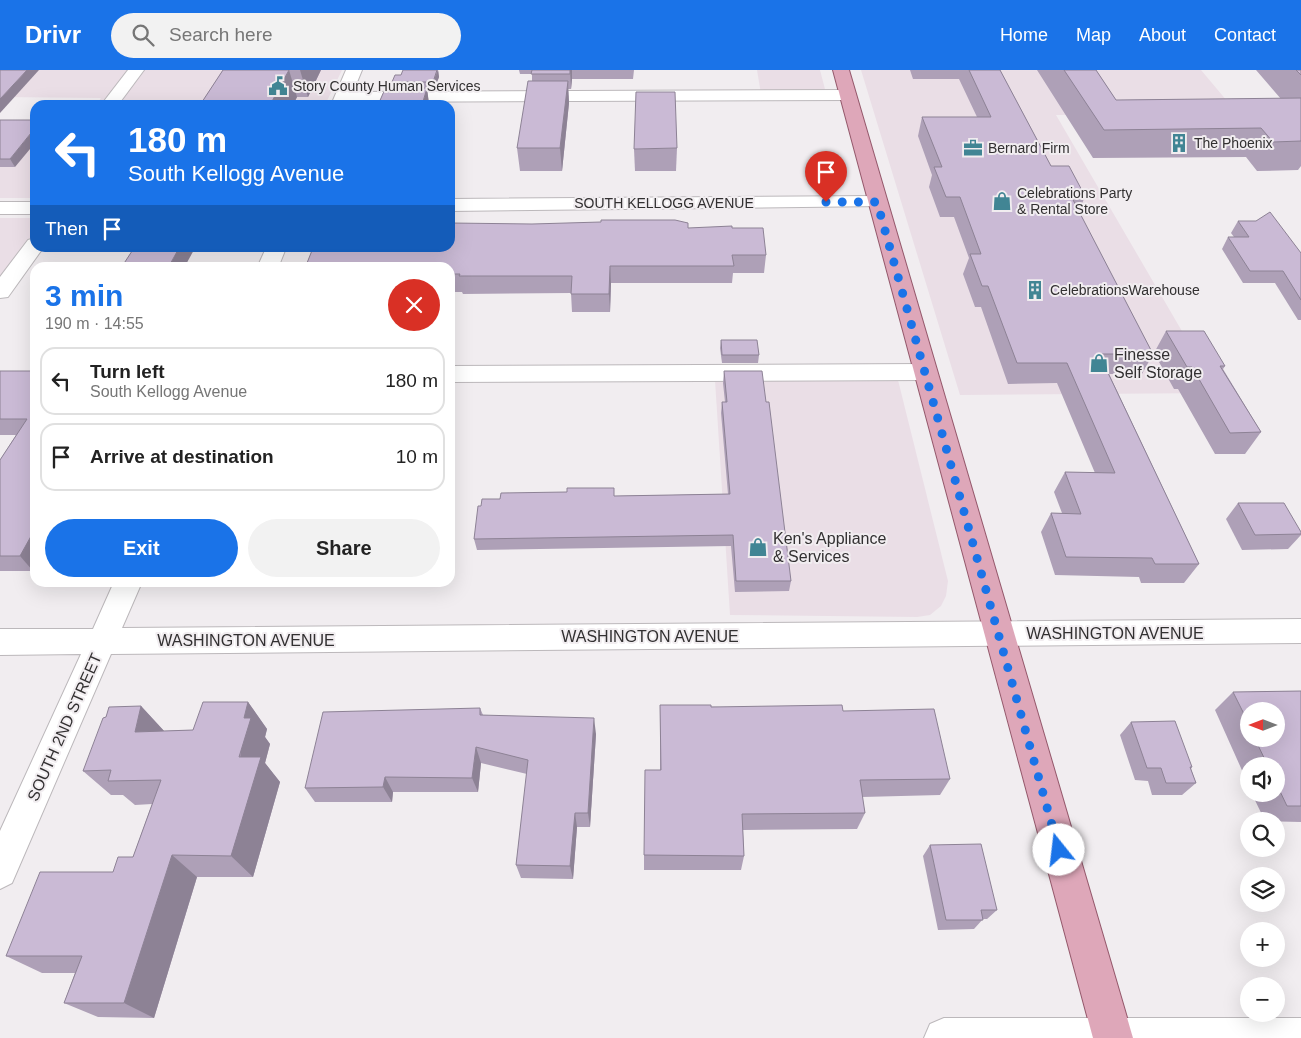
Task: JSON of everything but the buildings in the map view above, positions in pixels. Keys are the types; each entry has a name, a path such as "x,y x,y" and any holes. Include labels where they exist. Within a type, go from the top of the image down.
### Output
{"main road":[{"path":"844,83 1113,1037"}],"street":[{"path":"113,100 136,70"},
{"path":"340,100 354,70"},
{"path":"368,100 844,83"},
{"name":"SOUTH KELLOGG AVENUE","path":"455,205 877,202"},
{"path":"0,208 30,205"},
{"path":"0,292 30,251"},
{"path":"455,374 925,372"},
{"name":"SOUTH 2ND STREET","path":"0,872 126,587"},
{"name":"WASHINGTON AVENUE","path":"0,642 1301,631"},
{"path":"944,1038 1301,1037"}],"shaded area":[{"path":"0,70 342,70 327,100 100,100 101,98 0,97"},
{"path":"757,70 820,70 826,93 761,94"},
{"path":"861,70 1201,70 1238,114 1056,115 1218,393 960,395"},
{"path":"0,128 30,128 30,198 0,198"},
{"path":"0,218 30,218 30,247 0,287"},
{"path":"715,380 898,380 948,581 946,596 941,606 930,615 917,617 730,615"}],"place":[{"name":"Story County Human Services","path":"278,86"},
{"name":"The Phoenix","path":"1179,143"},
{"name":"Bernard Firm","path":"973,148"},
{"name":"Celebrations Party & Rental Store","path":"1002,201"},
{"name":"CelebrationsWarehouse","path":"1035,290"},
{"name":"Finesse Self Storage","path":"1099,363"},
{"name":"Ken's Appliance & Services","path":"758,547"}],"route":[{"path":"826,202 877,202 1059,850"}]}
